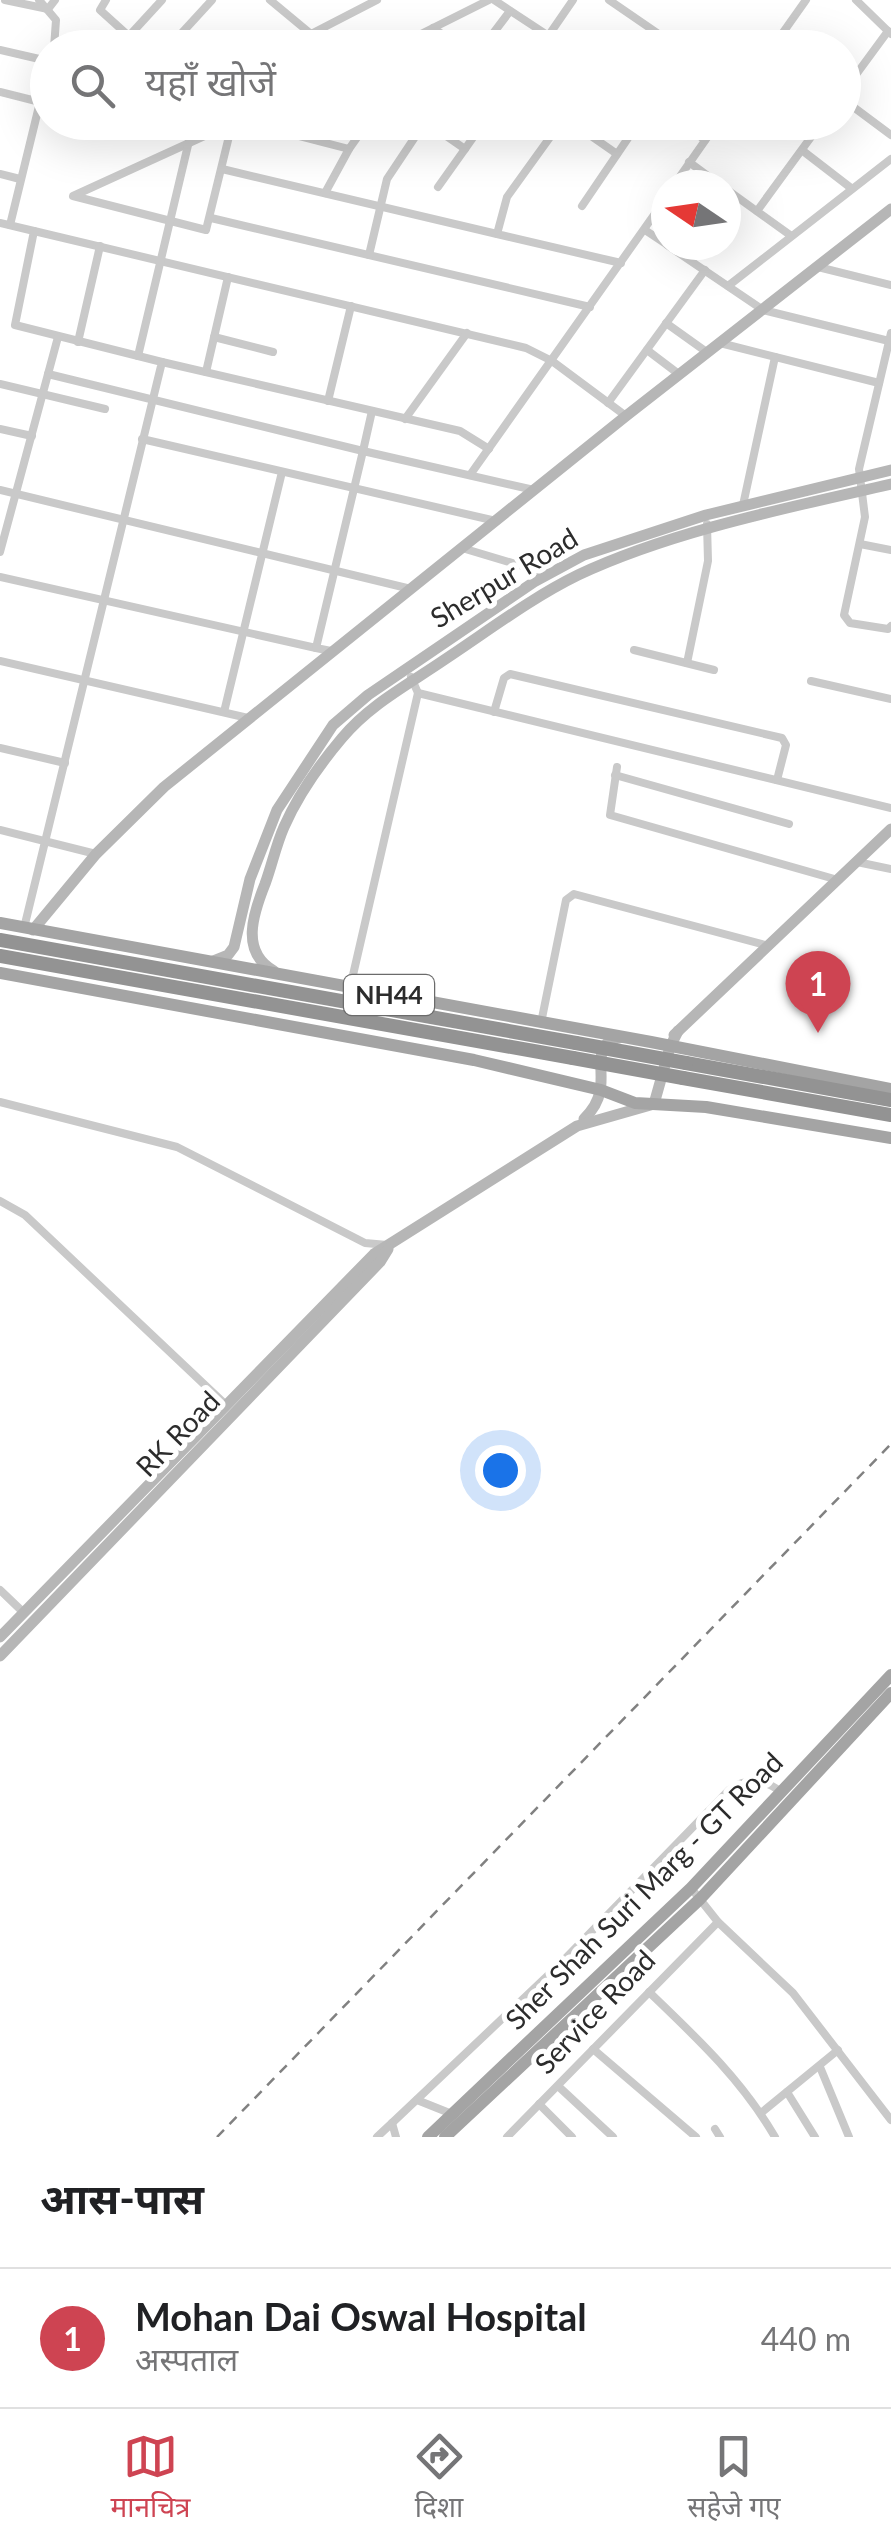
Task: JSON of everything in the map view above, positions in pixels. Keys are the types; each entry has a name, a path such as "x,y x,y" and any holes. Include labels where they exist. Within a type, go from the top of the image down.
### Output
{"highway":[{"name":"NH44","path":"0,940 577,1044 891,1115"},
{"name":"NH44","path":"0,956 577,1044"},
{"name":"NH44","path":"685,1070 891,1100"}],"main road":[{"path":"0,924 28,929"},
{"name":"NH44","path":"28,929 541,1022 577,1044 623,1037 670,1046"},
{"name":"NH44","path":"0,972 562,1080 654,1104"},
{"path":"562,1080 578,1074 588,1061 589,1044 577,1044"},
{"path":"670,1046 891,1089"},
{"path":"654,1104 675,1102 891,1138"},
{"name":"Sher Shah Suri Marg - GT Road","path":"428,2137 700,1898 781,1792 891,1674"},
{"name":"Sher Shah Suri Marg - GT Road","path":"444,2137 700,1898 891,1693"}],"street":[{"path":"5,0 48,9"},
{"path":"39,0 57,24 56,30"},
{"path":"48,9 55,0"},
{"path":"106,0 100,10 122,30"},
{"path":"134,30 162,0"},
{"path":"184,30 212,0"},
{"path":"270,0 306,30"},
{"path":"319,30 377,0"},
{"path":"429,30 492,0 539,30"},
{"path":"552,30 573,0"},
{"path":"608,0 652,30"},
{"path":"785,30 806,0"},
{"path":"856,0 889,32 861,69"},
{"path":"495,30 510,10"},
{"path":"0,50 30,57"},
{"path":"0,92 30,100"},
{"path":"861,113 891,135"},
{"path":"30,140 5,224 526,348 552,361 626,416"},
{"path":"189,141 73,195 204,231 229,140"},
{"path":"315,140 349,149"},
{"path":"325,193 355,140"},
{"path":"369,255 387,179 414,140"},
{"path":"452,140 465,149"},
{"path":"438,187 471,140"},
{"path":"497,234 507,197 548,140"},
{"path":"597,140 617,154"},
{"path":"582,206 627,140"},
{"path":"684,170 705,140"},
{"path":"757,211 809,140"},
{"path":"138,356 189,141"},
{"path":"802,150 851,188"},
{"path":"728,286 891,159"},
{"path":"689,162 700,170"},
{"path":"222,169 621,263"},
{"path":"0,174 20,179"},
{"path":"741,200 790,235"},
{"path":"28,929 164,787 891,209"},
{"path":"210,218 590,307"},
{"path":"470,475 651,221"},
{"path":"34,230 14,322 18,327 460,432 489,449"},
{"path":"645,230 651,234"},
{"path":"78,342 100,246"},
{"path":"689,260 763,310 890,337 859,469 865,517 844,620 884,629 891,626"},
{"path":"818,267 891,285"},
{"path":"608,403 704,270"},
{"path":"206,372 228,277"},
{"path":"328,401 351,306"},
{"path":"666,324 708,353"},
{"path":"405,419 467,332"},
{"path":"0,552 58,337"},
{"path":"214,337 272,352"},
{"path":"720,344 879,383"},
{"path":"647,350 680,375"},
{"path":"759,517 749,504 776,357"},
{"path":"28,929 122,518 162,362"},
{"path":"48,374 534,490"},
{"path":"0,384 105,409"},
{"path":"316,648 372,411"},
{"path":"0,429 32,436"},
{"path":"142,439 496,521"},
{"name":"Sherpur Road","path":"282,975 261,964 252,947 260,896 286,823 320,767 358,720 416,687 542,595 620,558 862,484 891,470"},
{"path":"224,712 282,472"},
{"name":"Sherpur Road","path":"206,962 220,960 234,947 250,879 277,810 312,753 344,714 406,669 534,582 609,545 749,504 862,484 891,484"},
{"path":"0,490 411,588"},
{"path":"687,664 708,561 706,515"},
{"path":"860,544 891,550"},
{"path":"462,548 548,574"},
{"path":"0,577 332,652"},
{"path":"534,582 542,595"},
{"path":"634,650 714,670"},
{"path":"0,661 248,718"},
{"path":"350,988 416,687 406,669"},
{"path":"494,712 504,678 510,674 743,728 786,740 777,780"},
{"path":"811,681 891,699"},
{"path":"416,687 494,712 891,808"},
{"path":"0,748 65,763"},
{"path":"789,824 616,771 610,815 838,880"},
{"path":"0,830 96,854"},
{"path":"651,1042 678,1031 891,830"},
{"path":"857,862 891,870"},
{"path":"250,879 265,882"},
{"path":"541,1022 566,900 574,894 769,946"},
{"path":"577,1126 654,1104 678,1031"},
{"path":"577,1126 593,1109 601,1090 601,1051 610,1040 623,1037"},
{"path":"0,1102 176,1147 365,1243 390,1246"},
{"name":"RK Road","path":"0,1656 374,1254 577,1126"},
{"path":"0,1201 24,1215 230,1408"},
{"name":"RK Road","path":"0,1637 230,1408"},
{"path":"0,1590 23,1612"},
{"path":"377,2137 560,1964 729,1790 754,1780 769,1783 781,1792"},
{"path":"700,1898 718,1922 793,1993 891,2120"},
{"name":"Service Road","path":"507,2137 718,1922"},
{"path":"649,1992 717,2058 775,2137"},
{"path":"592,2050 696,2137"},
{"path":"761,2113 838,2050"},
{"path":"820,2067 849,2137"},
{"path":"558,2086 612,2137"},
{"path":"787,2092 815,2137"},
{"path":"417,2100 452,2114"},
{"path":"540,2104 572,2137"},
{"path":"392,2123 396,2137"}],"railway":[{"path":"217,2137 891,1444"}],"place":[{"name":"Mohan Dai Oswal Hospital","path":"818,1033"}]}
